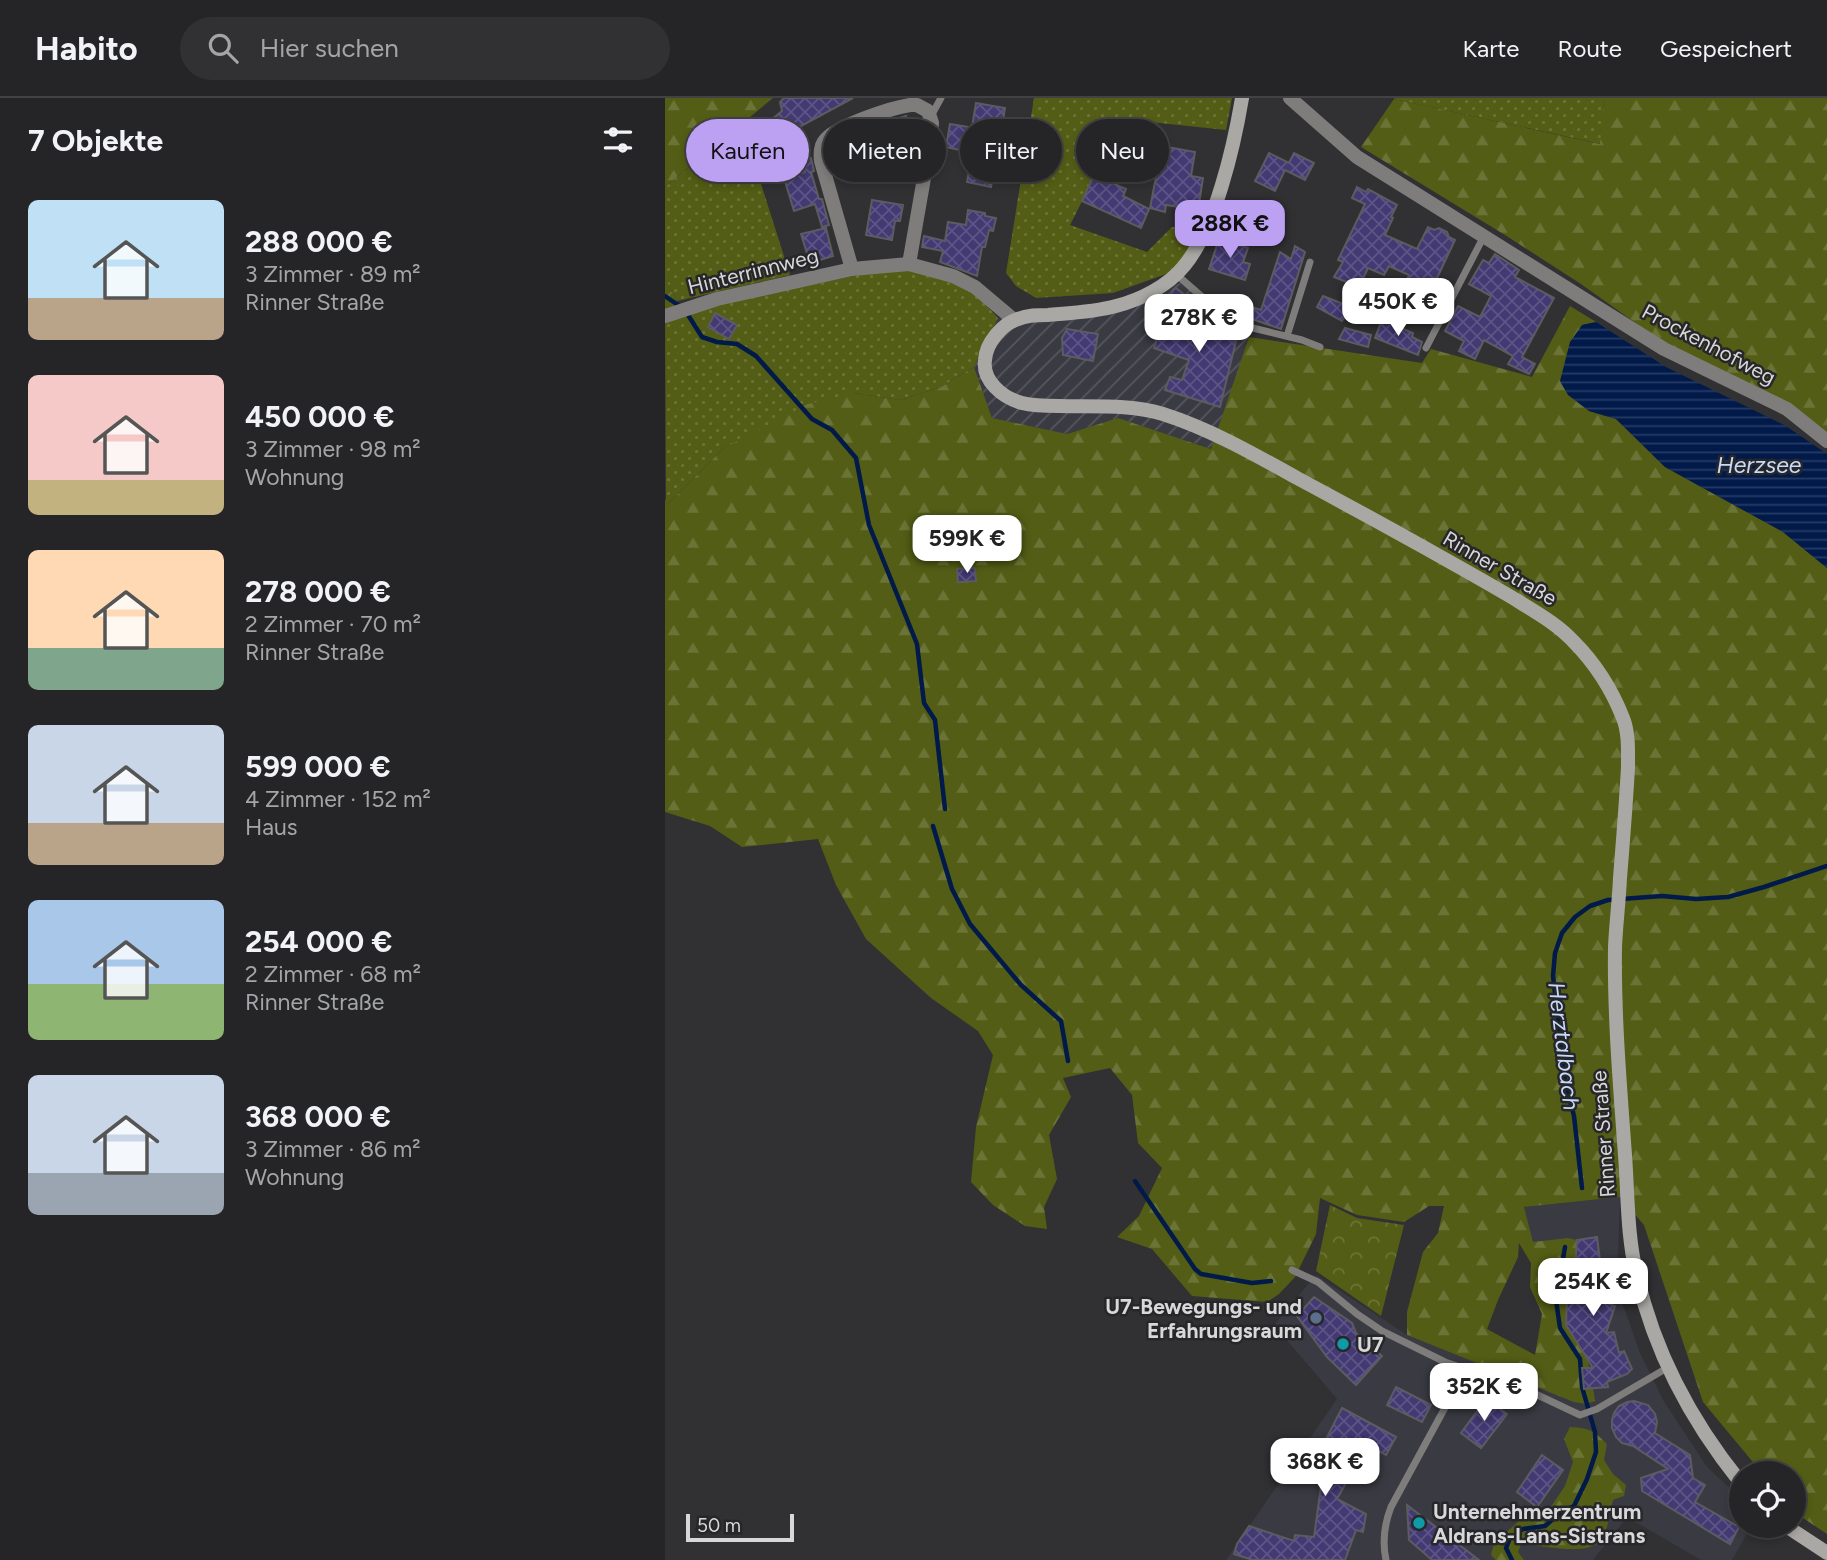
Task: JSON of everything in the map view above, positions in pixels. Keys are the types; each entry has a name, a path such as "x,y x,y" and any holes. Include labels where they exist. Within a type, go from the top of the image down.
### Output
{"main road":[{"path":"1014,320 1114,307 1134,301 1176,274 1193,253 1209,221 1242,98"},
{"name":"Rinner Straße","path":"1014,320 992,340 984,361 989,379 1008,398 1039,406 1128,407 1161,413 1245,449 1500,590 1550,621 1574,641 1601,674 1624,720 1628,743 1615,945 1622,1109 1636,1275 1667,1368 1695,1418 1729,1468"},
{"path":"1804,1538 1827,1553"}],"street":[{"path":"1290,98 1357,157 1484,236"},
{"name":"Hinterrinnweg","path":"852,269 821,161 821,149 828,137 836,132 903,102 923,108 931,116"},
{"path":"909,264 930,138 931,116"},
{"name":"Prockenhofweg","path":"1484,236 1664,349 1787,409 1827,440"},
{"name":"Hinterrinnweg","path":"665,316 717,299 852,269 909,264 953,276 975,287 1014,320"}],"lane":[{"path":"931,116 941,98"},
{"path":"1426,348 1484,236"},
{"path":"1287,336 1310,262"},
{"path":"1176,274 1232,323 1320,347"},
{"path":"1292,1270 1318,1282 1382,1331 1445,1362 1514,1384 1578,1415 1597,1409 1667,1368"},
{"path":"1386,1560 1386,1518 1466,1369"}],"shaded area":[{"path":"1180,283 1232,310 1249,337 1212,449 1118,418 1067,434 992,418 974,367 998,318 1101,313"},
{"path":"1620,1197 1617,1288 1640,1353 1663,1400 1707,1467 1729,1488 1729,1538 1744,1538 1732,1560 1701,1560 1627,1517 1593,1560 1226,1560 1337,1399 1274,1325 1316,1275 1407,1335 1573,1401 1524,1207"}],"green space":[{"path":"665,98 773,98 748,119 686,119 686,170 665,187"},
{"path":"1034,98 1232,98 1226,130 1169,124 1169,119 1076,119 1076,182 1092,182 1070,225 1147,252 1172,227 1213,226 1197,252 1166,274 1113,293 1036,298 1016,286 1006,273 1021,182 1062,182 1062,119 1031,119"},
{"path":"1604,98 1601,144 1394,99"},
{"path":"1604,98 1827,98 1827,446 1778,411 1658,339 1581,284 1505,235 1361,147 1394,99 1600,144"},
{"path":"686,170 686,182 760,182 790,275 677,301 665,279 665,187"},
{"path":"909,264 975,293 998,318 974,367 941,387 900,400 854,393 724,448 666,506 665,316"},
{"path":"665,279 677,301 677,307 665,312"},
{"path":"1570,306 1596,322 1582,325 1589,411 1616,419 1665,467 1783,532 1827,568 1827,1534 1806,1520 1806,1461 1752,1461 1703,1402 1644,1225 1620,1197 1524,1207 1533,1242 1568,1238 1577,1240 1575,1269 1568,1269 1566,1325 1588,1360 1589,1368 1582,1369 1584,1388 1593,1388 1595,1401 1586,1404 1574,1402 1407,1335 1407,1312 1423,1252 1438,1233 1444,1206 1429,1206 1404,1222 1357,1215 1320,1198 1316,1234 1295,1277 1279,1294 1267,1302 1192,1296 1152,1249 1117,1237 1139,1216 1162,1168 1138,1143 1132,1095 1110,1068 1063,1078 1071,1097 1049,1135 1057,1179 1044,1207 1047,1229 1025,1226 993,1205 971,1182 976,1127 993,1055 978,1031 931,998 866,939 836,885 818,839 742,847 710,826 665,812 665,498 667,505 724,448 808,404 854,393 900,400 941,387 974,367 992,418 1067,434 1118,418 1211,449 1249,337 1422,363 1431,349 1532,377","holes":["1519,1243 1531,1263 1530,1287 1542,1314 1535,1355 1487,1329 1518,1257"]},
{"path":"1330,1205 1357,1218 1404,1225 1381,1316 1316,1271"},
{"path":"1570,1427 1590,1431 1607,1444 1604,1460 1613,1474 1626,1485 1624,1496 1613,1500 1602,1538 1593,1546 1573,1549 1521,1544 1518,1552 1524,1560 1496,1560 1491,1555 1494,1543 1519,1521 1548,1511 1565,1486 1573,1462 1564,1439"}],"water":[{"name":"Herzsee","path":"1596,322 1666,367 1786,426 1827,454 1827,568 1783,532 1665,467 1616,419 1589,411 1568,395 1560,381 1570,342 1582,325"}],"building":[{"path":"784,98 853,98 809,122 809,119 772,119 782,111 780,102"},
{"path":"976,103 1005,108 1003,119 973,119"},
{"path":"950,124 960,126 960,150 946,147"},
{"path":"1169,147 1195,152 1191,176 1203,178 1198,210 1166,205 1165,212 1150,208 1155,182 1169,182"},
{"path":"1269,153 1289,163 1294,153 1314,163 1305,180 1285,170 1275,191 1255,181"},
{"path":"811,158 814,171 811,172 829,225 822,227 815,204 794,211 785,182 809,182"},
{"path":"967,182 992,182 991,187"},
{"path":"1091,182 1110,182 1126,189 1123,196 1149,209 1141,228 1082,201"},
{"path":"1357,187 1366,192 1368,189 1397,205 1385,235 1417,249 1428,227 1434,230 1439,228 1455,240 1421,313 1398,303 1409,275 1389,266 1384,275 1368,268 1359,287 1334,277 1343,262 1338,260 1365,204 1352,198"},
{"path":"872,200 903,205 900,221 895,221 892,240 866,235"},
{"path":"968,210 996,218 993,231 989,230 985,247 982,247 977,276 940,262 943,251 922,247 924,236 945,241 948,222 966,225"},
{"path":"826,228 833,256 810,263 801,234"},
{"path":"1219,239 1248,248 1243,262 1250,264 1245,280 1209,269"},
{"path":"1295,246 1305,252 1281,329 1243,316 1246,305 1261,310 1280,252 1291,259"},
{"path":"1495,254 1519,270 1515,277 1554,298 1522,357 1535,364 1529,374 1508,364 1513,356 1484,340 1475,359 1459,351 1464,341 1445,331 1458,306 1480,317 1491,296 1469,284 1483,260 1489,263"},
{"path":"1176,288 1237,337 1220,407 1165,390 1170,377 1182,380 1189,360 1154,348 1162,323 1183,331 1203,313 1169,302"},
{"path":"1323,296 1351,307 1342,321 1317,307"},
{"path":"715,313 737,325 729,339 708,327"},
{"path":"1382,320 1413,333 1412,337 1422,342 1418,355 1375,338"},
{"path":"1345,328 1371,335 1368,347 1339,339"},
{"path":"1067,329 1098,334 1093,361 1063,355 1062,338"},
{"path":"975,568 976,581 958,582 957,569"},
{"path":"1597,1237 1604,1292 1600,1300 1615,1306 1606,1333 1614,1332 1619,1353 1624,1351 1632,1369 1627,1374 1607,1382 1608,1387 1584,1389 1582,1368 1593,1368 1566,1325 1568,1268 1575,1269 1577,1240"},
{"name":"U7","path":"1314,1297 1352,1323 1356,1333 1382,1356 1356,1385 1327,1357 1297,1316"},
{"path":"1396,1387 1431,1405 1422,1422 1387,1405"},
{"path":"1486,1399 1507,1414 1481,1448 1461,1433"},
{"path":"1627,1402 1648,1405 1657,1422 1655,1433 1690,1455 1693,1478 1705,1485 1695,1502 1729,1521 1729,1538 1733,1538 1730,1544 1642,1491 1641,1478 1668,1469 1616,1437 1612,1428 1614,1413 1619,1406"},
{"path":"1342,1408 1396,1437 1386,1455 1367,1445 1337,1499 1366,1514 1363,1532 1356,1530 1345,1560 1253,1560 1234,1554 1249,1526 1294,1541 1295,1535 1314,1537 1323,1472 1305,1462 1316,1442 1323,1445"},
{"path":"1542,1455 1563,1470 1537,1507 1517,1492"},
{"name":"Unternehmerzentrum Aldrans-Lans-Sistrans","path":"1407,1505 1479,1560 1432,1560 1409,1540"}],"waterway":[{"path":"665,296 678,305"},
{"path":"688,315 702,337 737,344 756,356 812,419 832,430 856,458 869,525 917,644 924,703 935,720 945,809"},
{"path":"933,826 952,889 970,924 1021,985 1061,1021 1068,1061"},
{"name":"Herztalbach","path":"1582,1188 1574,1116 1565,1081 1553,976 1555,953 1562,933 1575,917 1590,906 1608,900 1662,896 1696,899 1728,897 1827,866"},
{"path":"1135,1181 1201,1274 1252,1283 1271,1281"},
{"name":"Herztalbach","path":"1512,1560 1506,1548 1510,1538 1523,1529 1545,1526 1561,1512 1574,1506 1596,1452 1595,1432 1582,1387 1580,1359 1560,1328 1555,1293 1558,1269 1565,1247"}],"place":[{"name":"U7-Bewegungs- und Erfahrungsraum","path":"1316,1318"},
{"name":"U7","path":"1343,1344"},
{"name":"Unternehmerzentrum Aldrans-Lans-Sistrans","path":"1419,1523"}]}
